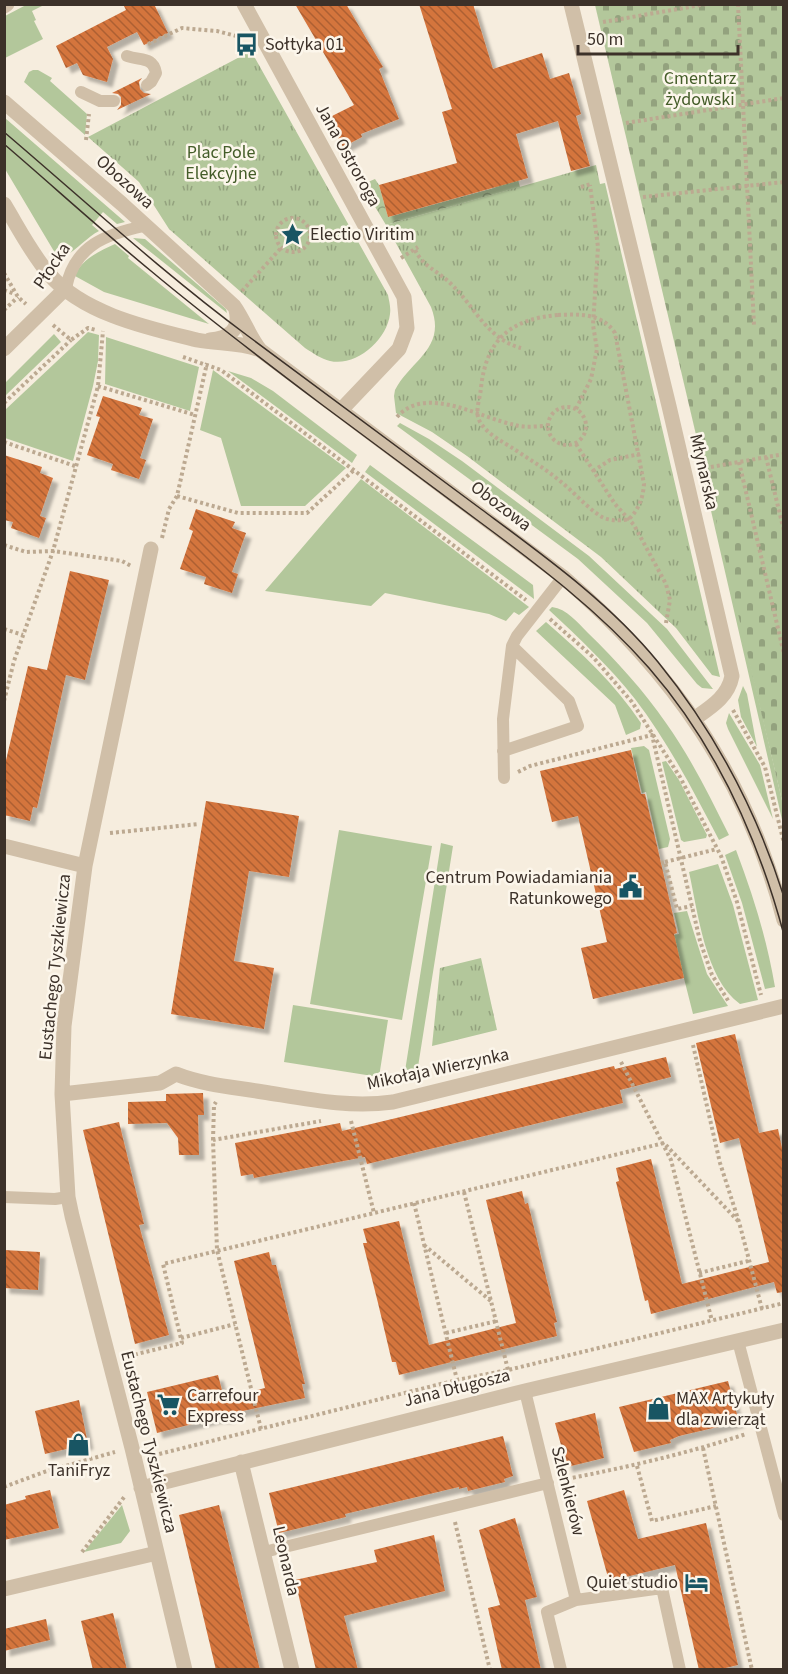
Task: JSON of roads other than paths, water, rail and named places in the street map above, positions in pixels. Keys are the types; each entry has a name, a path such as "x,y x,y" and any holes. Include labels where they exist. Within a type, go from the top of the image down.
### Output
{"street":[{"name":"Jana Ostroroga","path":"244,4 404,297 407,328 399,349 340,410"},
{"name":"Młynarska","path":"571,4 732,676 730,687 724,696 693,719"},
{"name":"Obozowa","path":"4,102 122,204 144,226 237,300 251,338 260,350"},
{"name":"Obozowa","path":"4,204 50,275 85,303 151,329 260,350 591,601 661,675 693,719"},
{"name":"Płocka","path":"4,349 66,288"},
{"path":"201,340 227,336 233,331 238,320 237,300"},
{"name":"Eustachego Tyszkiewicza","path":"156,548 85,866 64,1026 62,1094 68,1197 132,1448 185,1670"},
{"path":"693,719 722,764 752,823 767,863 783,920"},
{"path":"4,846 85,866"},
{"name":"Mikołaja Wierzynka","path":"62,1094 160,1083 176,1074 200,1083 342,1104 393,1102 777,1008"},
{"name":"Jana Długosza","path":"141,1488 525,1391 783,1330"},
{"name":"Leonarda","path":"242,1462 292,1670"},
{"path":"4,1589 157,1553"}],"lane":[{"path":"127,56 148,60 152,63 156,73 152,82 147,85"},
{"path":"81,92 100,101 114,101"},
{"name":"Płocka","path":"66,288 73,266 96,242 120,231 144,226"},
{"path":"504,778 503,719 512,646 517,636 563,578"},
{"path":"503,751 578,726 569,701 512,646"},
{"path":"4,1197 55,1200 68,1197"},
{"path":"738,1341 783,1515"},
{"name":"Szlenkierów","path":"525,1391 576,1600"},
{"path":"264,1552 548,1483"},
{"path":"561,1670 547,1612 576,1600 662,1588 680,1670"}],"tram line":[{"path":"4,132 216,312 528,544 597,599 618,619 658,662 698,716 716,745 761,834 784,897"},
{"path":"4,144 114,240 235,339 545,572 589,608 630,647 673,698 695,729 732,794 761,863 784,935"}],"place":[{"name":"Sołtyka 01","path":"247,44"},
{"name":"Electio Viritim","path":"292,234"},
{"name":"Centrum Powiadamiania Ratunkowego","path":"630,887"},
{"name":"Carrefour Express","path":"169,1405"},
{"name":"MAX Artykuły dla zwierząt","path":"658,1408"},
{"name":"TaniFryz","path":"79,1444"},
{"name":"Quiet studio","path":"696,1582"}],"park label":[{"name":"Cmentarz żydowski","path":"700,88"},
{"name":"Plac Pole Elekcyjne","path":"221,162"}]}
